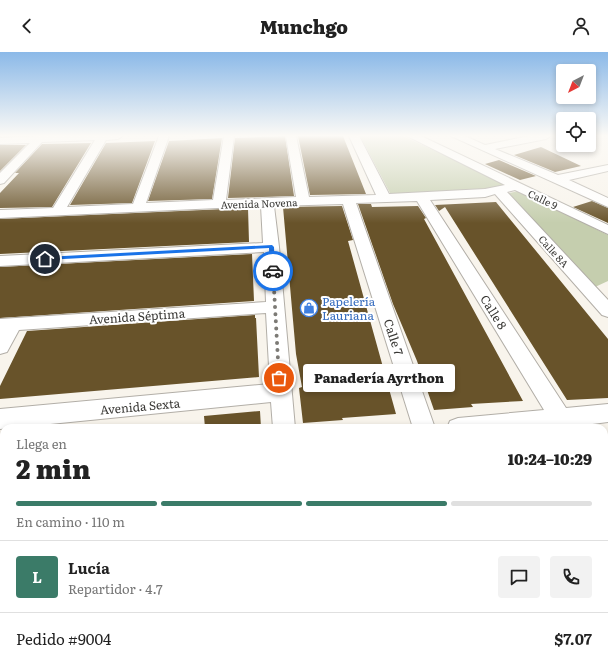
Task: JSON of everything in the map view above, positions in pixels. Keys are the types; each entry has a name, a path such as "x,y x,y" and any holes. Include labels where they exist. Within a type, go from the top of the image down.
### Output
{"street":[{"path":"0,180 15,165"},
{"path":"58,211 86,165"},
{"path":"138,207 153,165"},
{"path":"219,204 225,165"},
{"path":"296,165 303,201"},
{"path":"368,165 384,198"},
{"name":"Calle 9","path":"472,165 608,230"},
{"path":"524,165 608,203"},
{"path":"557,179 608,168"},
{"name":"Avenida Novena","path":"0,214 138,207 421,197 499,191 516,186"},
{"name":"Calle 8A","path":"499,191 604,298 608,312"},
{"name":"Calle 8","path":"421,197 564,422"},
{"name":"Calle 7","path":"348,200 423,424"},
{"path":"267,202 272,247 274,307 284,424"},
{"path":"0,261 272,247"},
{"name":"Avenida Séptima","path":"6,325 274,307"},
{"path":"0,347 6,325"},
{"name":"Avenida Sexta","path":"0,419 280,392"},
{"path":"529,424 564,422 608,413"}],"green space":[{"path":"375,165 465,165 506,184 492,188 464,192 391,195"},
{"path":"519,191 608,235 608,281 595,287 505,194"}],"building":[{"path":"0,165 6,165 0,171"},
{"path":"23,165 78,165 52,207 0,208 0,193 19,173 15,173"},
{"path":"93,165 146,165 132,203 70,205"},
{"path":"161,165 218,165 212,199 148,201"},
{"path":"232,165 289,165 294,196 228,198"},
{"path":"304,165 354,165 366,194 310,195"},
{"path":"487,165 510,165 536,176 520,180"},
{"path":"538,165 581,166 555,172"},
{"path":"592,201 608,208 608,223 573,207"},
{"path":"496,202 608,339 608,398 567,400 445,207 439,211 435,205"},
{"path":"358,204 371,204 372,207 418,206 426,218 424,219 523,401 471,404 473,407 434,410 417,361 393,304"},
{"path":"342,206 353,240 348,241 396,414 342,418 343,420 303,423 299,388 302,387 296,354 283,207"},
{"path":"248,208 249,242 0,254 0,219"},
{"path":"252,254 254,301 0,318 0,267"},
{"path":"255,315 259,377 0,399 0,386 27,331"},
{"path":"260,411 261,424 205,424 204,416"}],"way so far":[{"path":"273,271 279,378"}],"place":[{"name":"Papelería Lauriana","path":"309,308"},
{"name":"Panadería Ayrthon","path":"279,378"}],"route":[{"path":"45,259 272,247 273,271"}]}
